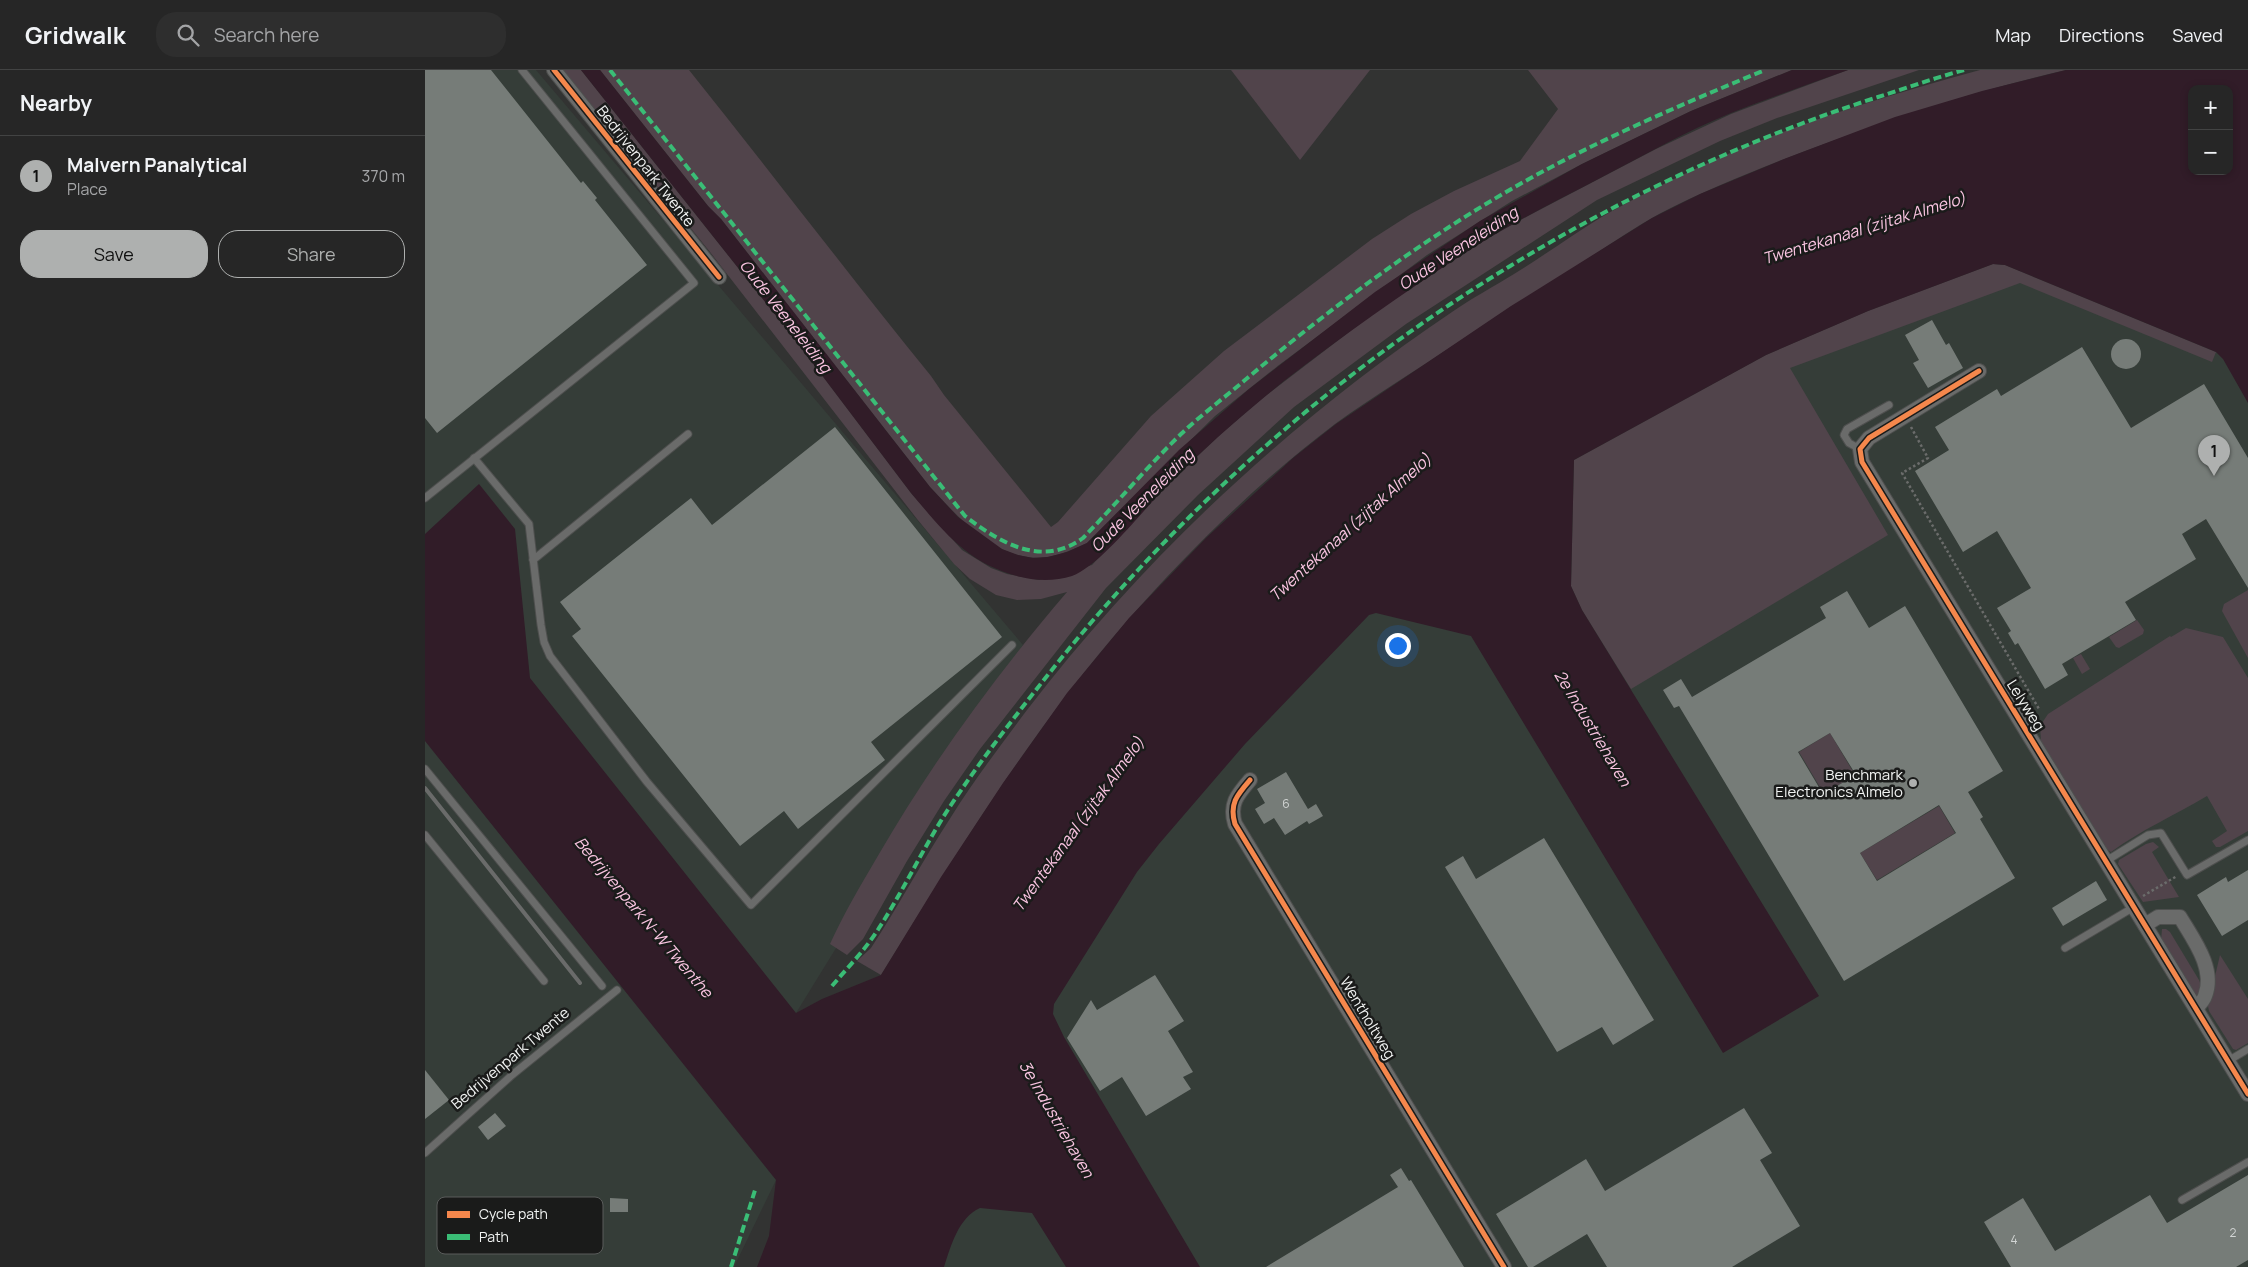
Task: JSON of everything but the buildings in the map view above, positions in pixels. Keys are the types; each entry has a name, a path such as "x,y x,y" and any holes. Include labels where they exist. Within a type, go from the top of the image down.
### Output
{"street":[{"name":"Bedrijvenpark Twente","path":"554,70 719,277"},
{"path":"1860,449 1869,438 1979,371"},
{"name":"Lelyweg","path":"1860,449 1861,462 2248,1094"},
{"name":"Wentholtweg","path":"1250,780 1237,796 1231,812 1235,824 1504,1267"},
{"path":"2145,924 2158,917 2180,917 2205,959 2207,986 2205,997 2196,1008"}],"lane":[{"path":"425,498 694,283 523,70"},
{"path":"1860,449 1849,443 1844,435 1847,429 1889,404"},
{"path":"533,560 688,434"},
{"path":"474,458 526,518 531,530 541,625 544,642 551,656 647,782 751,905 1012,646"},
{"path":"425,769 602,986"},
{"path":"2106,861 2148,835 2161,833 2187,875 2248,840"},
{"path":"425,835 543,981"},
{"path":"2065,948 2133,905"},
{"name":"Bedrijvenpark Twente","path":"425,1153 512,1075 617,990"},
{"path":"2228,1061 2248,1049"},
{"path":"2182,1200 2248,1162"}],"path":[{"path":"1905,416 1928,458 1902,473 2039,709"},
{"path":"2133,905 2185,872"}],"shaded area":[{"path":"425,70 536,70 1023,645 796,1013 776,1180 734,1267 425,1267"},
{"path":"563,70 581,70 793,337 911,493 962,550 991,568 1007,574 1039,580 1092,565 1165,487 1222,433 1264,397 1366,319 1419,282 1485,240 1656,149 1731,114 1848,70 1919,70 1777,118 1720,141 1597,200 1406,324 1294,407 1198,495 1106,588 980,749 944,801 907,861 863,939 847,955 830,944 853,898 900,819 921,785 991,686 1067,592 1041,599 1017,600 996,595 970,579 954,564 710,252"},
{"path":"600,70 689,70 931,376 944,395 1051,527 1058,522 1151,416 1224,351 1372,239 1411,214 1454,191 1520,161 1558,109 1528,70 1792,70 1691,111 1582,164 1512,201 1427,255 1279,365 1215,416 1087,543 1057,555 1029,557 1013,554 982,537 930,487 721,219 708,206"},
{"path":"1231,70 1370,70 1300,160"},
{"path":"1980,70 2066,70 1968,96 1872,127 1752,172 1677,205 1637,227 1486,323 1350,413 1307,446 1253,492 1201,542 1151,594 1093,662 1060,704 997,793 881,975 857,961 871,948 978,776 1027,710 1073,653 1171,545 1223,494 1334,398 1392,354 1460,307 1600,218 1648,192 1731,153 1801,125 1872,101"},
{"path":"2248,189 2248,1267 896,1267 1115,843 1482,492 1718,381"},
{"path":"1993,264 2005,265 2216,352 2212,362 2020,283 1790,368 1888,535 1631,689 1582,610 1571,586 1574,460 1766,355 1868,311"},
{"path":"2248,590 2248,658 2222,611 2224,604"},
{"path":"2137,620 2144,630 2143,634 2119,648 2116,647 2109,637"},
{"path":"2186,628 2223,637 2248,678 2248,831 2220,847 2216,847 2212,841 2227,831 2207,796 2111,852 2105,848 2041,741 2040,726 2048,714 2170,636"},
{"path":"2081,654 2090,669 2082,674 2073,658"},
{"path":"1830,733 1855,775 1824,794 1799,752"},
{"path":"1939,806 1955,833 1877,880 1860,853"},
{"path":"2153,842 2159,847 2152,852 2179,897 2143,902 2118,864 2119,860 2146,844"},
{"path":"2162,929 2170,932 2199,980 2201,985 2199,995 2196,997 2161,941"},
{"path":"2220,955 2248,999 2248,1043 2236,1050 2233,1049 2209,1011 2208,1006"}],"water":[{"name":"Oude Veeneleiding","path":"581,70 600,70 708,206 721,219 930,487 958,517 1002,549 1033,558 1048,557 1067,552 1087,543 1179,450 1249,389 1375,292 1480,221 1582,164 1691,111 1792,70 1848,70 1731,113 1699,127 1529,215 1458,257 1358,326 1253,406 1180,473 1096,561 1072,576 1047,580 1021,577 986,564 959,545 935,521 911,493 793,337"},
{"path":"2066,70 2248,70 2248,403 2223,359 2216,352 2005,265 1993,264 1868,311 1766,355 1574,460 1571,586 1582,610 1819,996 1723,1053 1471,636 1376,613 1369,615 1245,744 1159,844 1137,872 1054,1004 1053,1014 1064,1037 1200,1267 1066,1267 1032,1213 980,1208 966,1218 956,1233 944,1267 757,1267 769,1236 776,1180 425,741 425,534 479,484 515,529 530,678 796,1013 822,999 881,975 941,877 1003,783 1067,693 1129,618 1206,538 1293,458 1336,424 1511,306 1652,218 1700,194 1784,159 1895,117 1982,91"}],"railway":[{"path":"425,788 580,983"}],"marked path":[{"path":"610,70 965,516 1007,543 1037,551 1052,551 1068,547 1083,538 1156,459 1196,420 1312,325 1382,273 1454,224 1529,179 1587,149 1645,121 1765,70"},
{"path":"832,986 874,936 963,787 1001,734 1055,666 1138,570 1228,480 1323,397 1425,322 1532,253 1643,193 1759,140 1878,97 1964,70"},
{"path":"731,1267 756,1187"}],"cycle path":[{"path":"554,70 719,277"},
{"path":"1979,371 1869,438 1860,449 1862,462 2248,1094"},
{"path":"1250,780 1235,800 1233,811 1235,824 1504,1267"}],"place":[{"name":"Malvern Panalytical","path":"2214,476"},
{"name":"Benchmark Electronics Almelo","path":"1913,783"}],"water label":[{"name":"Twentekanaal (zijtak Almelo)","path":"1864,228"},
{"name":"Twentekanaal (zijtak Almelo)","path":"1350,527"},
{"name":"2e Industriehaven","path":"1593,728"},
{"name":"Twentekanaal (zijtak Almelo)","path":"1078,824"},
{"name":"Bedrijvenpark N-W Twenthe","path":"644,917"},
{"name":"3e Industriehaven","path":"1057,1119"}]}
